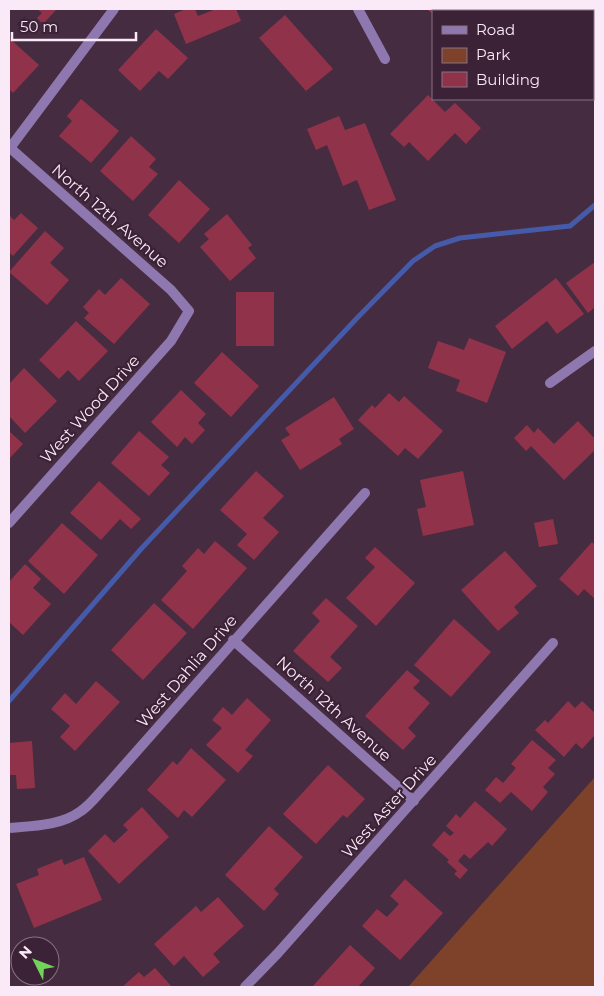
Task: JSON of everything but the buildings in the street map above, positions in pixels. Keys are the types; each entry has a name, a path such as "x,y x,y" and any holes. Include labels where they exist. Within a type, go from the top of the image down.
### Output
{"street":[{"path":"10,148 114,9"},
{"path":"358,9 385,58"},
{"name":"North 12th Avenue","path":"10,148 171,290 189,310"},
{"name":"West Wood Drive","path":"9,523 171,341 189,310"},
{"path":"550,383 595,350"},
{"name":"West Dahlia Drive","path":"9,828 60,821 81,812 365,493"},
{"name":"North 12th Avenue","path":"233,640 414,801"},
{"name":"West Aster Drive","path":"246,987 553,643"}],"green space":[{"path":"595,777 595,987 408,987"}],"waterway":[{"path":"9,701 141,549 358,317 413,261 435,246 460,238 570,226 595,205"}]}
